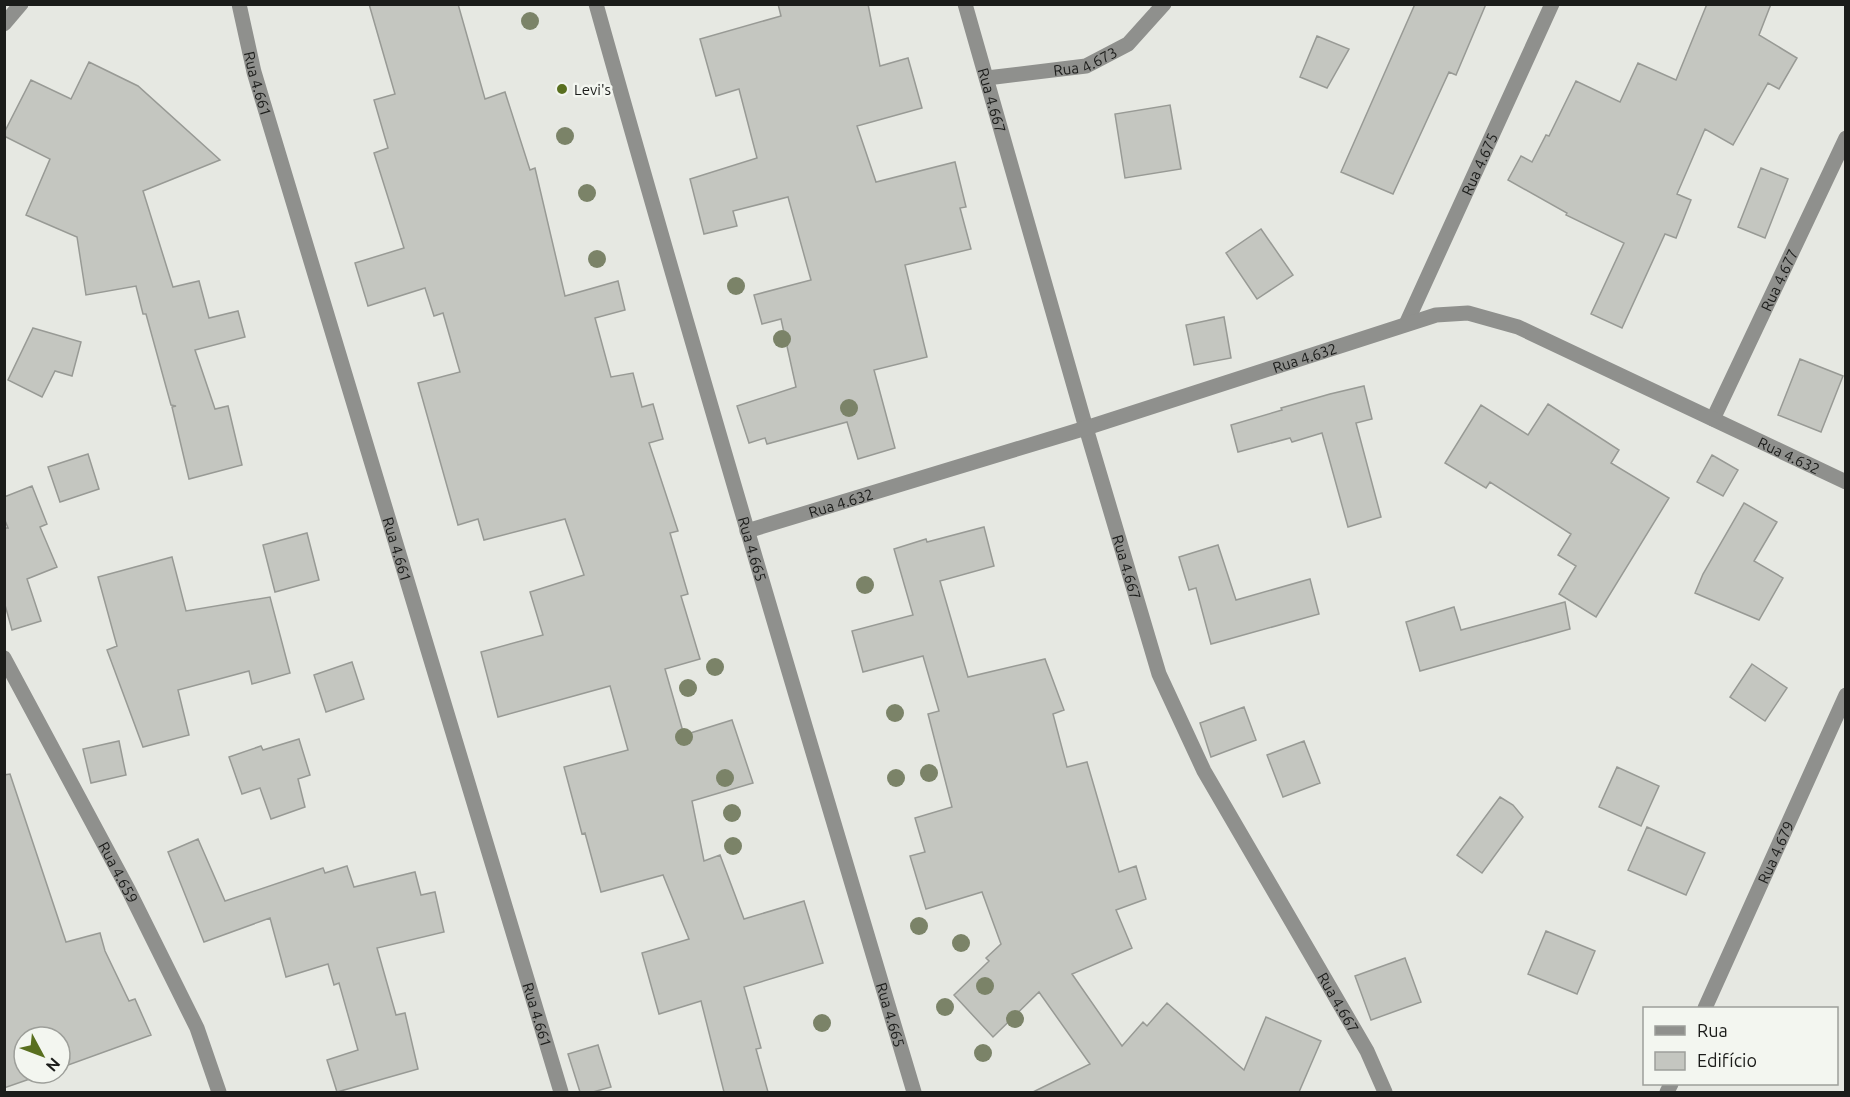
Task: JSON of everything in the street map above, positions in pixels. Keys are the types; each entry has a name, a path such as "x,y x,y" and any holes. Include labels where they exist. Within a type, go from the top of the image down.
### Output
{"street":[{"path":"4,24 21,4"},
{"name":"Rua 4.661","path":"239,4 254,72 561,1092"},
{"name":"Rua 4.665","path":"596,4 664,249 914,1092"},
{"name":"Rua 4.667","path":"965,4 1159,674 1204,771 1367,1051 1385,1092"},
{"name":"Rua 4.673","path":"987,78 1086,66 1128,44 1164,4"},
{"name":"Rua 4.675","path":"1407,324 1552,4"},
{"name":"Rua 4.677","path":"1713,419 1845,138"},
{"name":"Rua 4.632","path":"747,531 1086,428 1436,315 1468,313 1518,327 1845,482"},
{"name":"Rua 4.659","path":"4,658 129,891 197,1028 219,1092"},
{"name":"Rua 4.679","path":"1705,1007 1845,695"}],"building":[{"path":"369,4 458,4 485,99 505,92 530,170 535,168 565,296 618,281 625,310 595,318 611,377 633,373 642,407 653,404 663,439 649,443 678,531 670,533 688,594 681,596 700,659 665,669 684,735 732,720 753,783 692,801 704,861 720,855 744,919 804,901 823,963 744,987 761,1048 756,1049 768,1092 724,1092 701,1001 659,1014 642,953 689,939 663,875 601,892 564,767 628,750 610,686 498,717 481,652 543,635 530,592 584,575 565,519 484,540 478,519 458,525 418,383 460,372 443,313 434,316 425,288 368,306 355,263 404,248 374,153 388,148 374,100 395,94"},
{"path":"778,4 868,4 880,66 908,58 922,108 857,126 876,182 955,162 966,207 960,208 971,249 905,265 927,357 874,370 895,448 858,459 847,422 767,444 765,438 749,443 737,406 796,387 781,319 762,324 754,295 811,280 788,197 733,211 737,226 704,234 690,179 757,158 739,89 716,96 700,39 781,16"},
{"path":"1415,4 1486,4 1456,75 1449,72 1393,194 1341,172"},
{"path":"1707,4 1771,4 1759,35 1797,58 1779,89 1768,83 1733,145 1705,129 1677,194 1691,200 1676,238 1665,234 1622,328 1591,314 1624,243 1566,215 1567,213 1508,180 1521,156 1532,162 1546,135 1549,136 1576,81 1620,102 1638,63 1676,80"},
{"path":"1317,36 1349,49 1327,88 1300,77"},
{"path":"89,62 138,86 220,160 143,191 173,287 199,281 209,318 238,311 245,337 195,350 215,409 228,406 242,465 189,479 172,407 176,406 171,405 136,286 86,295 77,237 26,215 50,159 4,136 4,133 31,80 71,99"},
{"path":"1170,105 1181,169 1125,178 1115,114"},
{"path":"1761,168 1788,179 1765,238 1738,227"},
{"path":"1261,229 1293,275 1257,299 1226,253"},
{"path":"1224,317 1231,358 1194,365 1186,325"},
{"path":"33,328 81,342 72,376 55,371 42,397 8,380"},
{"path":"1800,359 1843,376 1821,432 1778,415"},
{"path":"1364,386 1372,419 1356,423 1381,517 1348,527 1322,433 1292,442 1290,438 1238,452 1231,425 1282,410 1281,408"},
{"path":"1548,404 1619,450 1611,463 1669,498 1596,617 1559,594 1576,566 1558,555 1571,534 1490,482 1486,488 1445,463 1481,405 1528,435"},
{"path":"88,454 99,489 60,502 48,467"},
{"path":"1712,455 1738,470 1723,496 1697,482"},
{"path":"32,486 47,524 40,527 57,567 27,579 41,621 12,630 5,605 5,528 8,528 4,518 4,497"},
{"path":"1744,503 1777,522 1754,561 1783,578 1759,620 1695,593 1703,574"},
{"path":"984,527 994,566 940,581 968,677 1045,659 1064,710 1053,714 1067,767 1087,762 1119,872 1136,866 1146,899 1116,910 1132,948 1072,974 1122,1046 1143,1022 1147,1026 1167,1003 1244,1070 1266,1017 1321,1041 1299,1092 1033,1092 1090,1064 1039,992 993,1037 954,995 989,961 986,958 1001,944 982,892 926,909 910,856 925,852 915,818 952,807 928,714 939,711 923,656 863,672 852,631 913,615 894,549 926,539 927,542"},
{"path":"307,533 319,580 275,592 263,545"},
{"path":"1218,545 1236,600 1310,579 1319,614 1211,644 1196,588 1189,590 1179,557"},
{"path":"172,557 186,611 270,597 290,673 252,684 249,671 178,690 189,735 143,747 107,650 117,646 98,577"},
{"path":"1565,602 1570,629 1420,671 1406,622 1454,607 1461,630"},
{"path":"352,662 364,699 326,712 314,675"},
{"path":"1752,664 1787,688 1765,721 1730,697"},
{"path":"1244,707 1256,740 1211,757 1200,723"},
{"path":"299,739 310,775 298,779 305,807 271,819 260,788 242,794 229,757 261,746 263,750"},
{"path":"119,741 126,775 91,783 83,749"},
{"path":"1304,741 1320,783 1283,797 1267,755"},
{"path":"1617,767 1659,786 1641,826 1599,807"},
{"path":"10,774 66,942 100,933 105,951 129,1001 135,999 151,1035 72,1064 72,1025 12,1025 13,1085 4,1088 4,775"},
{"path":"1500,797 1513,805 1523,817 1482,873 1457,855"},
{"path":"1647,827 1705,853 1686,895 1628,870"},
{"path":"198,839 225,901 323,868 325,873 347,866 354,887 415,872 421,895 435,892 444,932 377,948 396,1015 405,1013 418,1069 337,1092 327,1060 358,1050 339,983 334,985 328,964 286,977 270,918 204,942 168,852"},
{"path":"1546,931 1595,951 1577,994 1528,974"},
{"path":"1405,958 1421,1002 1371,1020 1355,976"},
{"path":"598,1045 611,1087 593,1092 580,1092 568,1054"}],"place":[{"name":"Levi's","path":"562,89"}]}
